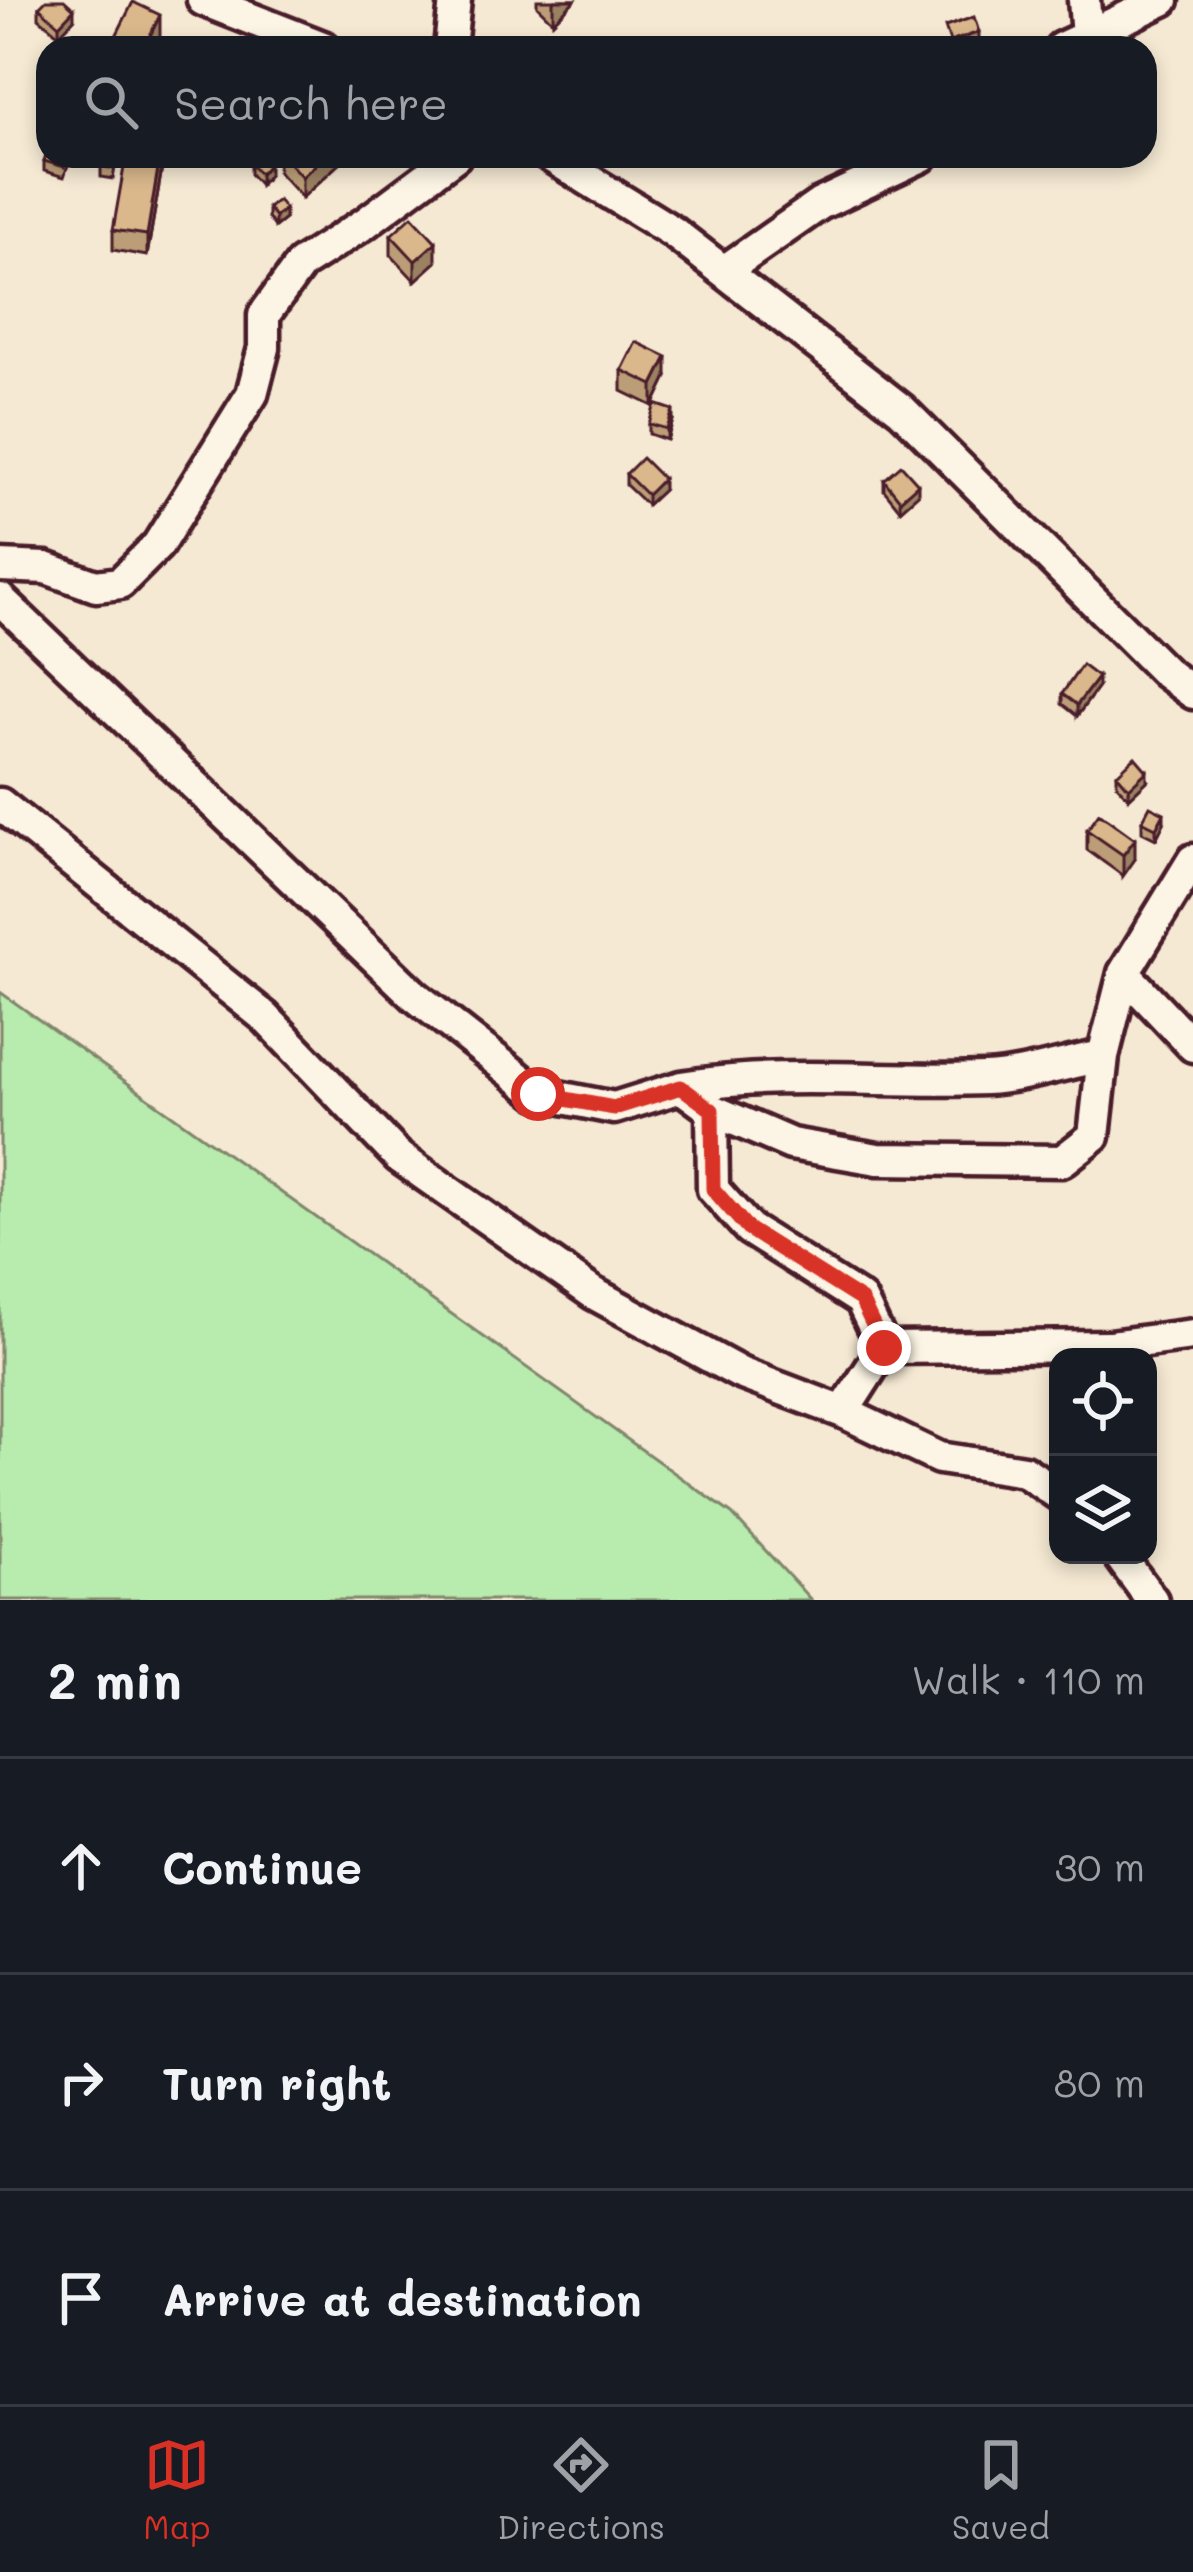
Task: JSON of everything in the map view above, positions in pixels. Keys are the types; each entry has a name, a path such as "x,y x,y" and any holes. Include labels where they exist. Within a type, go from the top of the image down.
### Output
{"street":[{"path":"203,0 294,36"},
{"path":"451,36 455,0"},
{"path":"1075,36 1084,0"},
{"path":"1087,36 1162,0"},
{"path":"0,566 46,568 95,586 120,583 158,545 252,394 264,348 264,315 301,264 439,168"},
{"path":"569,168 673,232 902,410 1165,672 1193,693"},
{"path":"724,271 820,204 896,168"},
{"path":"0,599 415,996 538,1094 614,1108 718,1081 990,1079 1103,1056"},
{"path":"0,804 265,1017 399,1157 593,1293 740,1373 843,1412 939,1458 1024,1472 1049,1488"},
{"path":"681,1087 712,1110 791,1144 878,1159 1062,1161 1094,1136 1103,1056 1124,973 1193,860"},
{"path":"1124,973 1193,1046"},
{"path":"712,1110 713,1189 748,1229 861,1300 884,1348"},
{"path":"1124,1348 1193,1335"},
{"path":"843,1412 884,1348"},
{"path":"884,1348 1049,1351"},
{"path":"1126,1564 1152,1600"}],"green space":[{"path":"0,992 732,1514 811,1600 0,1600"}],"building":[{"path":"46,0 64,0 74,9 59,25 39,7"},
{"path":"133,2 160,15 150,36 116,36"},
{"path":"974,17 979,32 948,36 945,27"},
{"path":"124,168 158,168 147,235 113,230"},
{"path":"278,200 285,209 275,217 268,208"},
{"path":"412,216 436,242 415,261 391,235"},
{"path":"636,342 667,357 653,385 622,370"},
{"path":"655,404 673,410 667,429 649,424"},
{"path":"642,458 663,479 647,495 626,474"},
{"path":"901,465 918,484 900,500 884,480"},
{"path":"1082,665 1098,677 1077,705 1062,694"},
{"path":"1135,757 1147,771 1129,788 1117,774"},
{"path":"1150,806 1164,813 1156,828 1142,821"},
{"path":"1099,813 1135,839 1123,855 1087,830"}],"route":[{"path":"538,1094 614,1108 681,1087 712,1110 713,1189 748,1229 861,1300 884,1348"}]}
